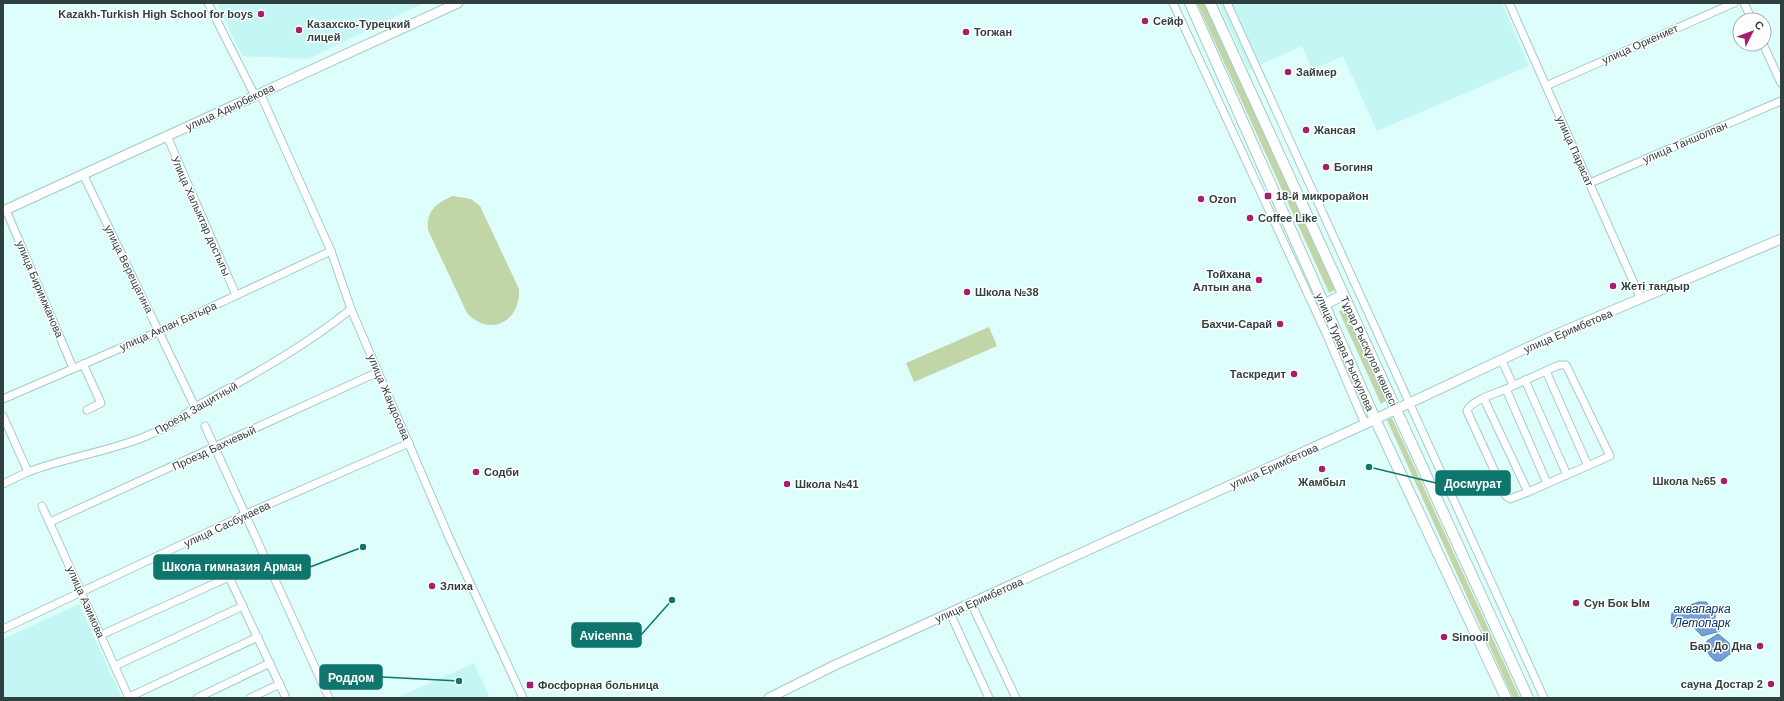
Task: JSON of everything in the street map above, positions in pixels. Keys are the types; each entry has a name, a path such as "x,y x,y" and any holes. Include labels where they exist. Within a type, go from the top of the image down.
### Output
{"main road":[{"name":"улица Адырбекова","path":"5,210 458,3"},
{"name":"улица Турара Рыскулова","path":"1190,3 1323,305 1506,698"},
{"name":"Тұрар Рыскұлов көшесі","path":"1210,3 1528,698"},
{"name":"улица Еримбетова","path":"769,698 833,666 1365,424 1396,408 1550,337 1781,240"},
{"path":"1323,305 1343,295"}],"street":[{"name":"улица Жандосова","path":"208,3 258,95 331,251 351,309 448,535 523,698"},
{"path":"1173,3 1328,338 1365,424"},
{"path":"1226,3 1544,698"},
{"name":"улица Парасат","path":"1509,3 1641,299"},
{"name":"улица Оркениет","path":"1546,86 1734,3"},
{"path":"1767,52 1781,83"},
{"name":"улица Таншолпан","path":"1590,184 1781,101"},
{"name":"Улица Халыктар достыгы","path":"167,136 236,295"},
{"name":"улица Верещагина","path":"83,174 160,331 195,407"},
{"name":"улица Биримжанова","path":"5,210 73,368"},
{"name":"улица Акпан Батыра","path":"3,399 160,331 331,251"},
{"name":"Проезд Защитный","path":"3,484 28,472 132,442 183,417 195,407 280,360 328,328 351,309"},
{"path":"1328,338 1349,361"},
{"path":"1502,360 1513,385"},
{"path":"83,364 101,403 87,410"},
{"path":"1559,365 1566,365 1610,454 1608,458 1547,483 1514,499 1510,499 1506,496 1467,411 1470,405 1525,380 1559,365"},
{"path":"1546,371 1588,466"},
{"name":"Проезд Бахчевый","path":"50,522 378,372"},
{"path":"1525,380 1567,475"},
{"path":"1506,389 1547,483"},
{"path":"1484,399 1528,492"},
{"path":"3,416 28,472"},
{"path":"205,426 244,515 330,698"},
{"name":"улица Сасбукаева","path":"3,629 82,593 244,515 409,443"},
{"name":"улица Азимова","path":"42,506 129,698"},
{"path":"101,635 229,577 286,698"},
{"path":"971,603 1016,698"},
{"path":"115,666 243,606"},
{"path":"950,613 989,698"},
{"path":"129,698 258,637"},
{"path":"197,698 270,663"},
{"path":"250,698 280,684"}],"shaded area":[{"name":"Казахско-Турецкий лицей","path":"217,3 424,3 308,59 242,56"},
{"path":"1218,3 1502,3 1529,66 1377,131 1343,56 1312,70 1302,46 1249,70"},
{"path":"79,604 122,698 3,698 3,639"},
{"path":"474,663 490,698 396,698"}],"green space":[{"path":"1197,3 1204,3 1335,290 1329,293"},
{"path":"453,196 471,199 480,206 519,289 515,310 502,322 494,325 485,324 476,320 467,313 428,230 429,218 433,208"},
{"path":"1345,309 1387,400 1381,404 1339,311"},
{"path":"989,327 997,346 914,382 906,363"},
{"path":"1392,418 1520,698 1513,698 1387,420"}],"water":[{"name":"аквапарка Летопарк","path":"1699,602 1706,602 1715,611 1715,620 1720,631 1702,636 1689,622 1676,628 1671,623 1672,613 1677,609 1684,611 1690,605"},
{"path":"1718,634 1729,643 1731,653 1721,661 1716,661 1711,657 1707,647 1707,641"}],"place":[{"name":"Kazakh-Turkish High School for boys","path":"261,14"},
{"name":"Сейф","path":"1145,21"},
{"name":"Казахско-Турецкий лицей","path":"299,30"},
{"name":"Тогжан","path":"966,32"},
{"name":"Займер","path":"1288,72"},
{"name":"Жансая","path":"1306,130"},
{"name":"Богиня","path":"1326,167"},
{"name":"18-й микрорайон","path":"1268,196"},
{"name":"Ozon","path":"1201,199"},
{"name":"Coffee Like","path":"1250,218"},
{"name":"Тойхана Алтын ана","path":"1259,280"},
{"name":"Жеті тандыр","path":"1613,286"},
{"name":"Школа №38","path":"967,292"},
{"name":"Бахчи-Сарай","path":"1280,324"},
{"name":"Таскредит","path":"1294,374"},
{"name":"Досмурат","path":"1369,467"},
{"name":"Жамбыл","path":"1322,469"},
{"name":"Содби","path":"476,472"},
{"name":"Школа №65","path":"1724,481"},
{"name":"Школа №41","path":"787,484"},
{"name":"Школа гимназия Арман","path":"363,547"},
{"name":"Злиха","path":"432,586"},
{"name":"Avicenna","path":"672,600"},
{"name":"Сун Бок Ым","path":"1576,603"},
{"name":"Sinooil","path":"1444,637"},
{"name":"Бар До Дна","path":"1760,646"},
{"name":"Роддом","path":"459,681"},
{"name":"сауна Достар 2","path":"1771,684"},
{"name":"Фосфорная больница","path":"530,685"}]}
